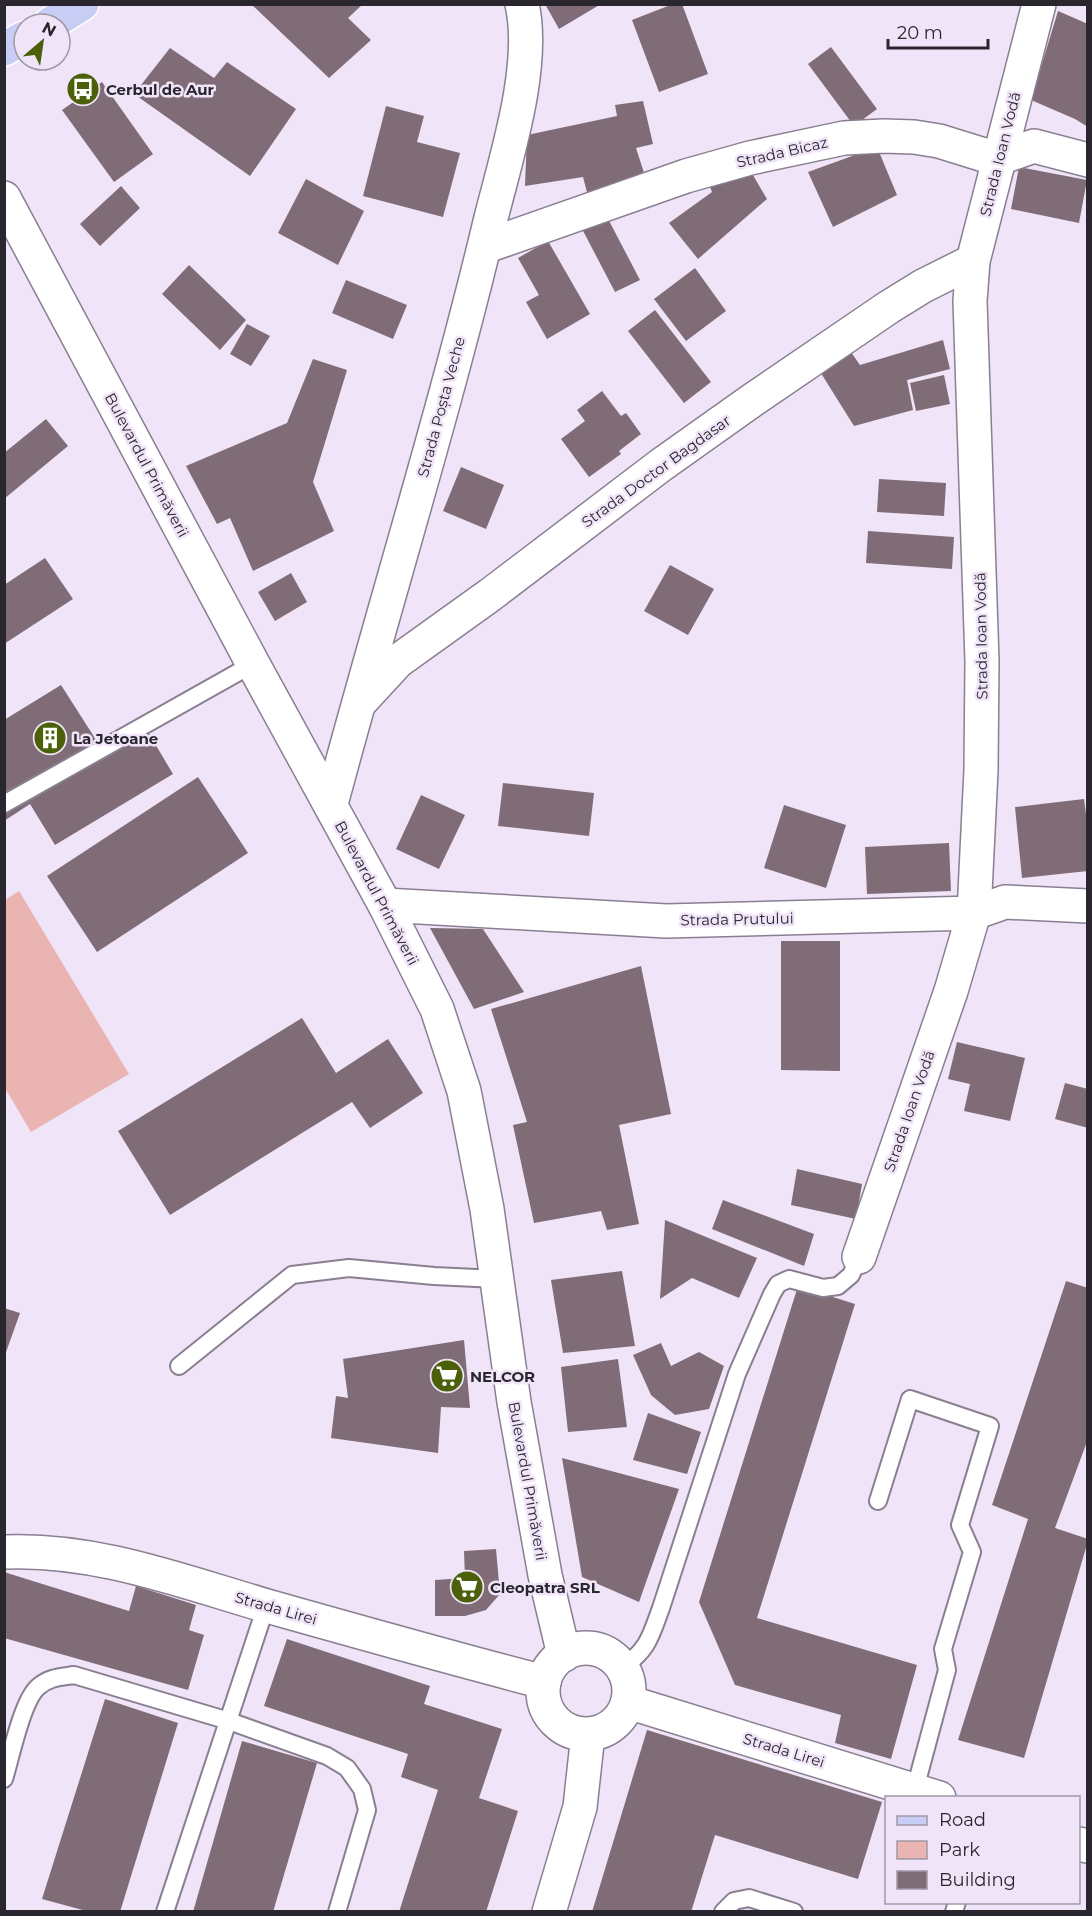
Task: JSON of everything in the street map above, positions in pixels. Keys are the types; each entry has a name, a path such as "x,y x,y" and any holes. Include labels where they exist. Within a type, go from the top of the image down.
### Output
{"main road":[{"path":"69,12 82,4"}],"street":[{"name":"Strada Poșta Veche","path":"331,804 429,455 484,247 521,90 525,40 522,4"},
{"name":"Strada Ioan Vodă","path":"859,1257 951,991 974,913 981,770 982,661 970,301 973,261 1039,4"},
{"name":"Strada Bicaz","path":"484,247 686,176 750,158 844,138 914,137 939,141 998,159"},
{"path":"998,159 1034,146 1088,160"},
{"name":"Bulevardul Primăverii","path":"4,198 253,664 386,905 436,1009 464,1091 487,1209 518,1425 545,1575 564,1655"},
{"name":"Strada Doctor Bagdasar","path":"357,706 398,661 490,595 670,459 889,307 923,286 973,261"},
{"name":"Strada Prutului","path":"386,905 666,921 974,913 1005,902 1088,906"},
{"name":"Strada Lirei","path":"4,1552 70,1555 131,1566 266,1606 544,1682"},
{"path":"576,1649 595,1650 613,1658 622,1667 629,1690 628,1702 618,1721 599,1733 588,1734 575,1733 563,1728 553,1719 546,1708 543,1696 544,1682 555,1662 564,1655 576,1649"},
{"name":"Strada Lirei","path":"628,1702 927,1793"},
{"path":"549,1911 580,1807 588,1734"}],"lane":[{"path":"4,804 253,664"},
{"path":"622,1667 636,1658 647,1645 737,1374 772,1294 778,1284 789,1279 823,1288 838,1286 851,1275 859,1257"},
{"path":"179,1366 292,1275 349,1268 497,1279"},
{"path":"878,1501 910,1399 990,1426 960,1525 972,1552 944,1648 947,1670 927,1793"},
{"path":"165,1911 266,1606"},
{"path":"4,1779 27,1705 38,1687 54,1677 74,1675 228,1721 327,1756 347,1768 362,1789 367,1810 337,1911"},
{"path":"723,1911 734,1901 749,1898 794,1911"}],"green space":[{"path":"19,891 129,1074 31,1132 5,1088 5,900"}],"building":[{"path":"251,4 363,4 348,18 371,40 329,78"},
{"path":"545,4 601,4 559,29"},
{"path":"673,4 682,4 708,74 659,92 632,20"},
{"path":"1058,11 1088,24 1088,127 1031,100"},
{"path":"831,47 877,109 854,126 808,64"},
{"path":"170,48 214,78 227,62 296,109 250,176 134,94"},
{"path":"102,82 153,154 114,182 62,110"},
{"path":"643,101 653,144 636,148 646,179 588,196 583,177 525,186 527,135 617,116 615,105"},
{"path":"386,106 424,116 417,142 460,153 443,217 363,196"},
{"path":"877,147 897,195 833,227 808,172"},
{"path":"1019,167 1087,180 1079,223 1011,209"},
{"path":"750,170 767,199 698,259 669,223 712,192 708,182"},
{"path":"306,179 364,211 338,265 278,233"},
{"path":"121,186 140,208 100,246 80,224"},
{"path":"606,215 640,280 615,292 581,227"},
{"path":"548,241 590,314 547,339 526,302 539,295 518,258"},
{"path":"189,265 246,320 220,350 162,294"},
{"path":"695,268 726,311 686,341 654,299"},
{"path":"346,280 407,305 393,339 332,313"},
{"path":"655,310 711,382 684,403 628,331"},
{"path":"247,324 270,336 251,366 230,354"},
{"path":"943,340 950,369 907,380 913,410 854,426 819,370 851,352 860,365"},
{"path":"313,359 347,370 313,482 334,531 253,571 230,518 217,524 186,466 287,423"},
{"path":"944,375 950,404 916,411 910,383"},
{"path":"602,391 621,416 626,413 641,434 619,451 621,454 589,477 561,439 585,421 577,410"},
{"path":"46,419 68,446 4,499 4,453"},
{"path":"461,467 504,485 486,529 443,511"},
{"path":"879,479 946,483 944,516 877,512"},
{"path":"868,531 954,537 952,569 866,563"},
{"path":"45,558 73,599 4,644 4,585"},
{"path":"670,565 714,589 688,635 644,611"},
{"path":"291,573 307,602 275,621 258,592"},
{"path":"61,685 107,757 148,732 173,774 55,845 30,804 4,821 4,720"},
{"path":"198,777 248,853 97,952 47,876"},
{"path":"503,783 594,793 589,836 498,826"},
{"path":"421,795 465,815 439,869 396,849"},
{"path":"1084,799 1088,829 1088,871 1022,878 1015,807"},
{"path":"784,805 846,825 826,888 764,868"},
{"path":"949,843 951,891 867,894 865,847"},
{"path":"430,928 483,929 524,992 474,1009"},
{"path":"781,941 840,941 840,1071 781,1070"},
{"path":"641,966 671,1114 619,1125 639,1224 607,1230 601,1211 534,1223 513,1125 527,1122 491,1009"},
{"path":"302,1018 336,1073 388,1039 423,1093 370,1128 352,1102 170,1215 118,1131"},
{"path":"957,1042 1025,1058 1010,1121 964,1111 970,1084 948,1079"},
{"path":"1065,1083 1088,1089 1088,1128 1055,1119"},
{"path":"797,1169 862,1184 856,1219 791,1205"},
{"path":"723,1200 814,1234 804,1266 712,1229"},
{"path":"665,1220 757,1258 739,1298 692,1278 660,1299"},
{"path":"622,1271 635,1346 563,1353 551,1280"},
{"path":"1066,1281 1088,1288 1088,1439 1055,1528 1088,1539 1088,1541 1024,1758 958,1740 1028,1519 992,1505"},
{"path":"798,1286 855,1304 757,1618 917,1665 891,1759 835,1743 841,1715 735,1685 699,1602"},
{"path":"4,1308 20,1313 5,1355 4,1355"},
{"path":"464,1340 470,1408 441,1407 438,1453 331,1438 336,1396 348,1398 343,1359"},
{"path":"661,1343 671,1366 699,1352 724,1366 709,1409 675,1415 651,1395 633,1355"},
{"path":"618,1359 627,1427 568,1432 561,1367"},
{"path":"648,1413 701,1432 687,1474 633,1460"},
{"path":"562,1458 679,1489 639,1602 582,1577"},
{"name":"Cleopatra SRL","path":"496,1549 500,1594 486,1610 465,1616 435,1616 435,1580 465,1578 464,1551"},
{"path":"4,1572 129,1611 136,1586 196,1605 189,1630 204,1635 188,1690 4,1638"},
{"path":"287,1639 430,1686 424,1704 502,1729 479,1798 518,1811 486,1912 399,1912 438,1790 401,1777 408,1754 264,1706"},
{"path":"105,1699 178,1723 120,1912 90,1912 42,1899"},
{"path":"647,1730 882,1802 858,1879 715,1835 691,1912 592,1912"},
{"path":"242,1741 317,1763 273,1912 193,1912"}],"place":[{"name":"Cerbul de Aur","path":"83,89"},
{"name":"La Jetoane","path":"50,738"},
{"name":"NELCOR","path":"447,1376"},
{"name":"Cleopatra SRL","path":"467,1587"}]}
